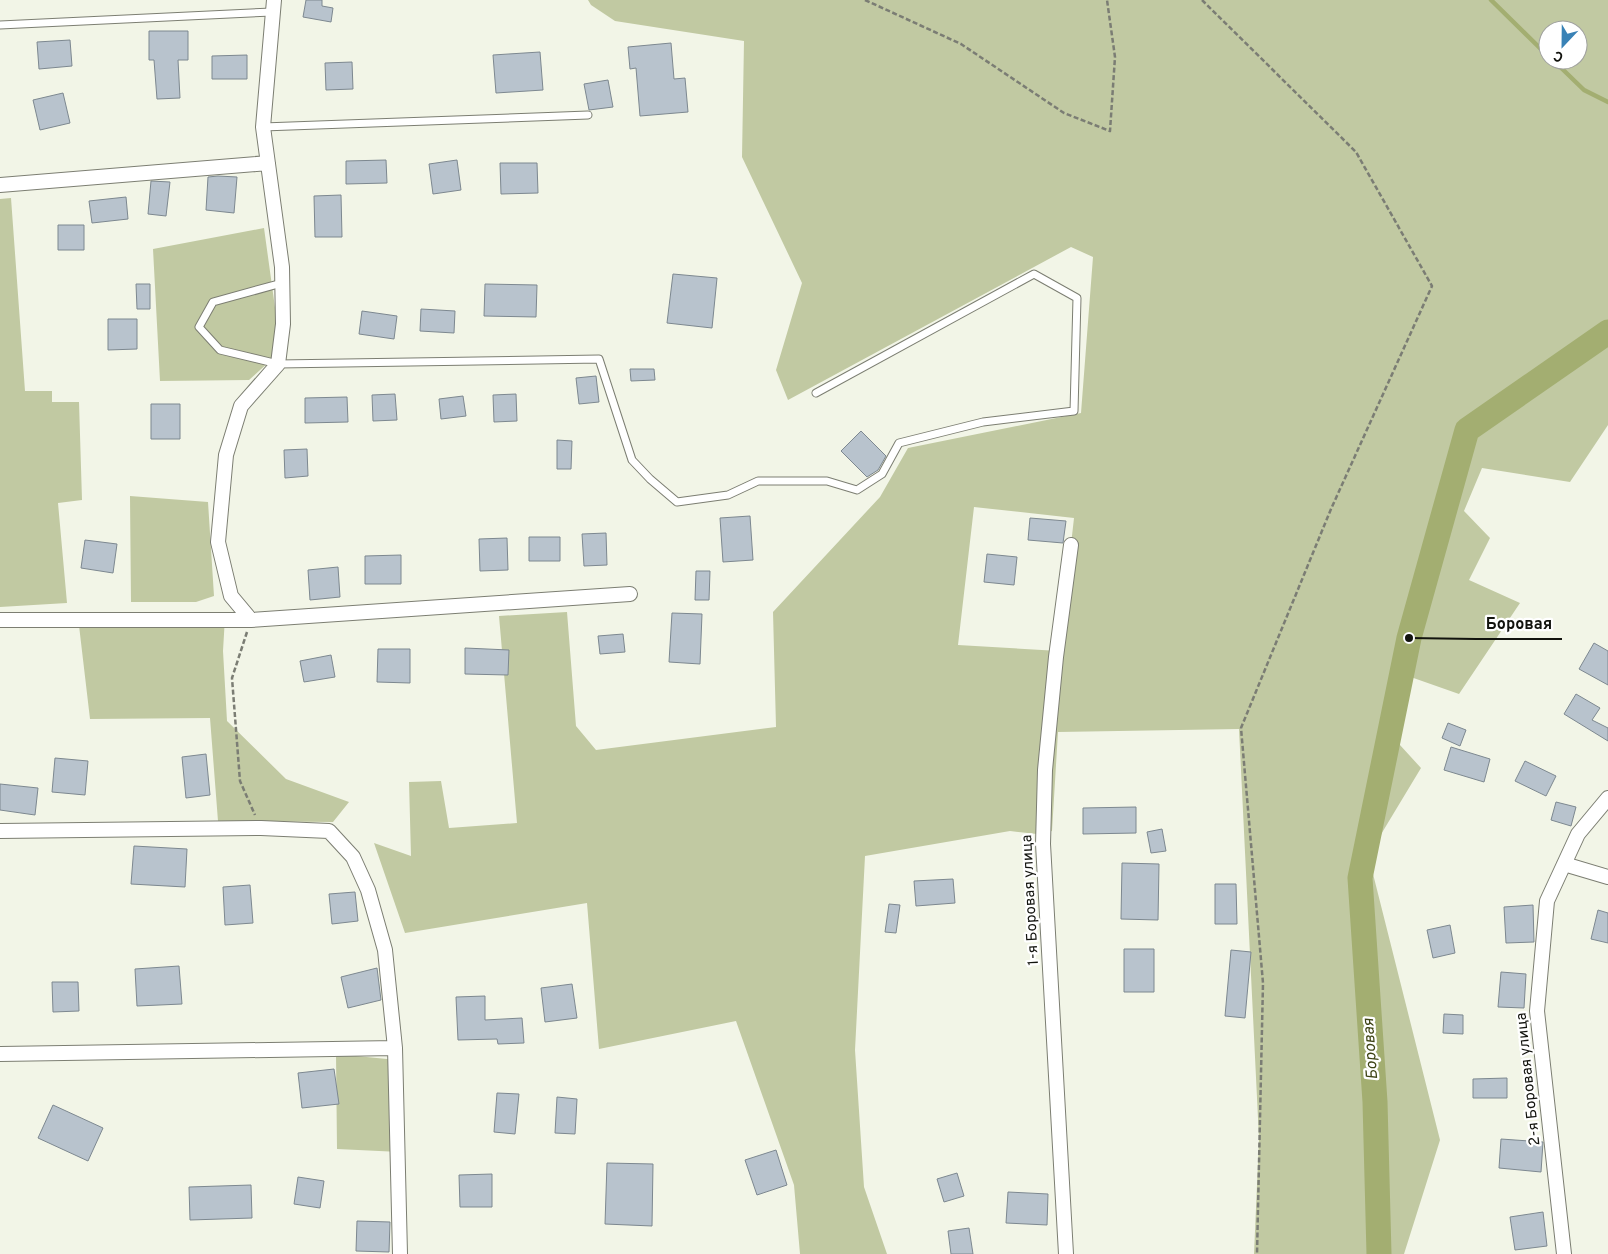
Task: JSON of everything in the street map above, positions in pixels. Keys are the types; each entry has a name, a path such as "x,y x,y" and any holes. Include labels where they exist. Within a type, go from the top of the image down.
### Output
{"street":[{"path":"251,620 231,596 218,542 226,456 241,406 278,364 283,324 282,283 263,127 273,6"},
{"path":"0,185 268,163"},
{"name":"1-я Боровая улица","path":"1066,1254 1043,844 1045,770 1056,657 1071,545"},
{"path":"0,620 251,620 630,594"},
{"name":"2-я Боровая улица","path":"1564,1254 1538,1011 1547,901 1578,834 1608,798"},
{"path":"0,831 261,828 329,831 353,857 368,890 385,950 395,1048 400,1254"},
{"path":"1564,864 1608,876"},
{"path":"0,1054 395,1048"}],"lane":[{"path":"0,25 273,6"},
{"path":"263,127 588,116"},
{"path":"282,283 213,302 199,328 220,350 278,364 599,359 632,460 650,479 677,502 728,495 758,481 828,481 857,490 882,474 899,443 983,422 1074,411 1077,298 1034,274 816,393"}],"path":[{"path":"865,0 962,44 1064,113 1110,131 1115,57 1107,0"},
{"path":"1202,0 1356,152 1432,286 1331,509 1241,728 1263,983 1258,1254"},
{"path":"251,620 232,678 240,781 261,828"}],"green space":[{"path":"588,0 1608,0 1608,425 1570,482 1482,468 1464,511 1490,538 1469,580 1520,603 1459,694 1405,675 1389,733 1421,768 1369,858 1440,1140 1404,1254 1254,1254 1259,1139 1239,729 1058,732 1052,831 1037,834 1010,831 865,856 855,1050 864,1187 887,1254 800,1254 794,1185 736,1021 599,1049 587,903 405,933 374,843 411,856 409,782 441,781 449,828 517,823 499,616 567,612 576,726 596,750 776,727 773,612 880,497 908,448 1081,413 1093,257 1071,247 788,400 776,370 802,283 742,157 744,41 615,21 591,5","holes":["974,507 1074,518 1059,651 958,645"]},
{"path":"11,198 25,391 52,391 52,402 79,402 82,500 58,503 67,603 0,607 0,199"},
{"path":"264,228 281,351 249,380 160,381 153,249"},
{"path":"130,496 208,502 214,596 196,602 131,602"},
{"path":"78,617 225,617 223,651 227,721 286,779 349,802 333,822 218,821 210,718 90,719"},
{"path":"336,1054 397,1060 400,1152 337,1149"}],"building":[{"path":"306,0 322,0 322,6 333,8 331,22 303,17"},
{"path":"149,31 188,31 188,60 178,60 180,98 157,99 154,60 149,60"},
{"path":"70,40 72,66 39,69 37,42"},
{"path":"671,43 674,79 685,78 688,112 640,116 636,68 630,69 628,47"},
{"path":"540,52 543,90 496,93 493,55"},
{"path":"247,55 247,79 212,79 212,56"},
{"path":"352,62 353,89 326,90 325,63"},
{"path":"608,80 613,107 589,110 584,84"},
{"path":"63,93 70,123 40,130 33,100"},
{"path":"386,160 387,183 346,184 346,161"},
{"path":"457,160 461,190 433,194 429,164"},
{"path":"500,163 537,163 538,193 501,194"},
{"path":"208,177 237,177 234,213 206,210"},
{"path":"151,181 170,182 166,216 148,214"},
{"path":"341,195 342,237 315,237 314,196"},
{"path":"126,197 128,219 92,223 89,201"},
{"path":"58,225 84,225 84,250 58,250"},
{"path":"673,274 717,278 712,328 667,323"},
{"path":"136,284 150,284 150,309 137,309"},
{"path":"485,284 537,285 536,317 484,316"},
{"path":"421,309 455,311 454,333 420,331"},
{"path":"362,311 397,316 394,339 359,334"},
{"path":"108,319 137,319 137,349 108,350"},
{"path":"630,369 654,369 655,380 631,381"},
{"path":"596,376 599,402 579,404 576,378"},
{"path":"395,394 397,420 373,421 372,395"},
{"path":"516,394 517,421 494,422 493,395"},
{"path":"463,396 466,416 441,419 439,399"},
{"path":"347,397 348,422 305,423 305,398"},
{"path":"151,404 180,404 180,439 151,439"},
{"path":"861,431 886,456 878,470 867,477 841,451"},
{"path":"557,440 572,441 571,469 557,469"},
{"path":"307,449 308,476 285,478 284,450"},
{"path":"750,516 753,560 723,562 720,518"},
{"path":"1030,518 1066,521 1063,543 1028,540"},
{"path":"606,533 607,565 584,566 582,534"},
{"path":"529,537 560,537 560,561 529,561"},
{"path":"507,538 508,570 480,571 479,539"},
{"path":"85,540 117,544 113,573 81,568"},
{"path":"987,554 1017,557 1014,585 984,582"},
{"path":"401,555 401,584 365,584 365,556"},
{"path":"338,567 340,597 310,600 308,570"},
{"path":"696,571 710,571 709,600 695,600"},
{"path":"672,613 702,614 700,664 669,662"},
{"path":"623,634 625,652 600,654 598,636"},
{"path":"1594,643 1608,651 1608,685 1579,669"},
{"path":"465,648 509,650 508,675 465,674"},
{"path":"378,649 410,649 410,683 377,682"},
{"path":"331,655 335,677 304,682 300,661"},
{"path":"1576,694 1600,708 1592,720 1608,728 1608,741 1564,714"},
{"path":"1448,723 1466,730 1460,746 1442,738"},
{"path":"1451,747 1490,759 1484,782 1444,770"},
{"path":"206,754 210,795 186,798 182,757"},
{"path":"55,758 88,761 85,795 52,792"},
{"path":"1525,761 1556,776 1546,796 1515,781"},
{"path":"0,784 38,788 35,815 0,810"},
{"path":"1556,802 1576,807 1571,826 1551,820"},
{"path":"1136,807 1136,833 1083,834 1083,808"},
{"path":"1162,829 1166,851 1151,853 1147,832"},
{"path":"134,846 187,849 185,887 131,884"},
{"path":"1122,863 1159,864 1158,920 1121,919"},
{"path":"953,879 955,903 916,906 914,881"},
{"path":"1215,884 1236,884 1237,924 1215,924"},
{"path":"250,885 253,923 225,925 223,887"},
{"path":"355,892 358,921 332,924 329,894"},
{"path":"889,904 900,905 896,933 885,932"},
{"path":"1533,905 1534,942 1506,943 1504,907"},
{"path":"1598,910 1608,913 1608,943 1591,939"},
{"path":"1450,925 1455,953 1433,958 1427,930"},
{"path":"1124,949 1154,949 1154,992 1124,992"},
{"path":"1231,950 1251,952 1245,1018 1225,1016"},
{"path":"179,966 182,1004 137,1006 135,969"},
{"path":"377,968 381,1000 348,1008 341,977"},
{"path":"1501,972 1526,974 1524,1008 1498,1007"},
{"path":"52,982 78,982 79,1011 53,1012"},
{"path":"572,984 577,1018 545,1022 541,988"},
{"path":"485,996 485,1020 522,1018 524,1043 498,1044 497,1039 458,1040 456,997"},
{"path":"1444,1014 1463,1015 1463,1034 1443,1033"},
{"path":"334,1069 339,1104 302,1108 298,1073"},
{"path":"1507,1078 1507,1098 1473,1098 1473,1079"},
{"path":"497,1093 519,1094 515,1134 494,1132"},
{"path":"557,1097 577,1099 575,1134 555,1133"},
{"path":"53,1105 103,1128 88,1161 38,1138"},
{"path":"1501,1139 1543,1142 1541,1172 1499,1168"},
{"path":"776,1150 787,1185 757,1195 745,1160"},
{"path":"607,1163 653,1164 652,1226 605,1224"},
{"path":"957,1173 964,1196 944,1202 937,1179"},
{"path":"492,1174 492,1207 460,1207 459,1175"},
{"path":"298,1177 324,1181 320,1208 294,1204"},
{"path":"251,1185 252,1218 190,1220 189,1187"},
{"path":"1008,1192 1048,1194 1047,1225 1006,1223"},
{"path":"1543,1212 1547,1246 1515,1250 1510,1217"},
{"path":"357,1221 390,1222 389,1252 356,1251"},
{"path":"969,1228 973,1254 951,1254 948,1231"}],"waterway":[{"path":"1491,0 1538,46"},
{"path":"1563,70 1584,90 1608,102"},
{"name":"Боровая","path":"1379,1254 1375,1102 1360,878 1409,638 1467,430 1608,332"}],"place":[{"name":"Боровая","path":"1409,638"}]}
